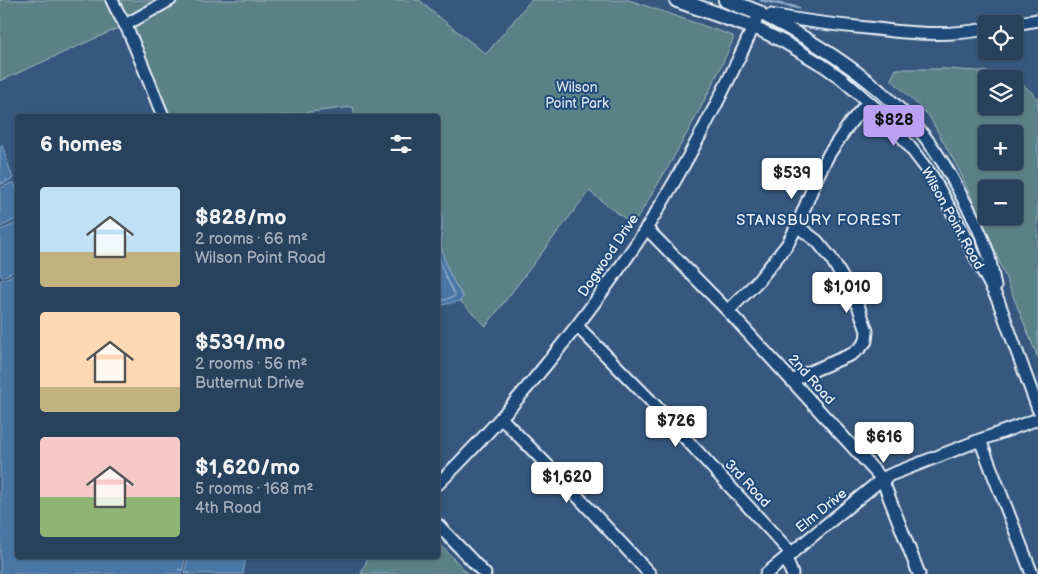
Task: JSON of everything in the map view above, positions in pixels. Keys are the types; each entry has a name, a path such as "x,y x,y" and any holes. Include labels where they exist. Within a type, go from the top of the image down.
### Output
{"street":[{"path":"112,0 125,25 162,114"},
{"path":"125,25 170,0"},
{"name":"Wilson Point Road","path":"678,0 753,27 784,42 842,79 898,130 932,176 998,300 1038,408"},
{"name":"Wilson Point Road","path":"726,0 759,13 816,44 858,73 896,104 925,137 945,165 979,228 989,256 998,300"},
{"path":"759,13 810,22 911,33 938,35 978,31"},
{"name":"Dogwood Drive","path":"440,482 501,418 539,373 613,277 646,228 706,124 759,13"},
{"path":"1023,22 1038,20"},
{"path":"728,310 758,281 787,245 829,154 850,123 868,102"},
{"path":"792,381 852,354 866,341 867,331 859,308 831,258 817,241 797,226"},
{"name":"2nd Road","path":"646,228 728,310 882,480 920,574"},
{"name":"3rd Road","path":"577,326 650,400 789,556 792,574"},
{"path":"501,418 650,574"},
{"name":"Elm Drive","path":"766,574 882,480 898,472 1038,419"},
{"path":"980,440 1032,574"},
{"path":"440,527 484,574"}],"green space":[{"name":"Wilson Point Park","path":"0,0 420,0 486,54 531,0 629,0 733,36 733,40 711,88 633,225 589,191 486,326 460,301 463,296 449,272 442,252 440,114 355,114 353,107 294,114 162,114 125,25 0,81"},
{"path":"896,69 978,71 978,115 1023,115 1023,85 1038,98 1038,358 984,225 1023,225 1023,180 978,180 978,211 959,170 929,116 891,79"},
{"path":"440,544 468,574 361,574 367,560 440,559"}],"water":[{"path":"2,145 13,179 8,181 6,179 7,182 3,184 2,181 0,185 0,146"},
{"path":"14,182 15,185 15,220 0,227 0,188"},
{"path":"440,211 442,216 441,245 444,259 452,279 463,297 460,301 440,307"},
{"path":"15,224 15,271 2,277 0,273 0,230"},
{"path":"15,274 15,559 185,559 183,570 178,569 182,570 182,574 0,574 0,281"},
{"path":"187,559 246,559 243,574 185,574 185,572 190,573 185,571"}],"waterway":[{"path":"761,0 799,8"}],"district":[{"name":"STANSBURY FOREST","path":"819,220"}]}
